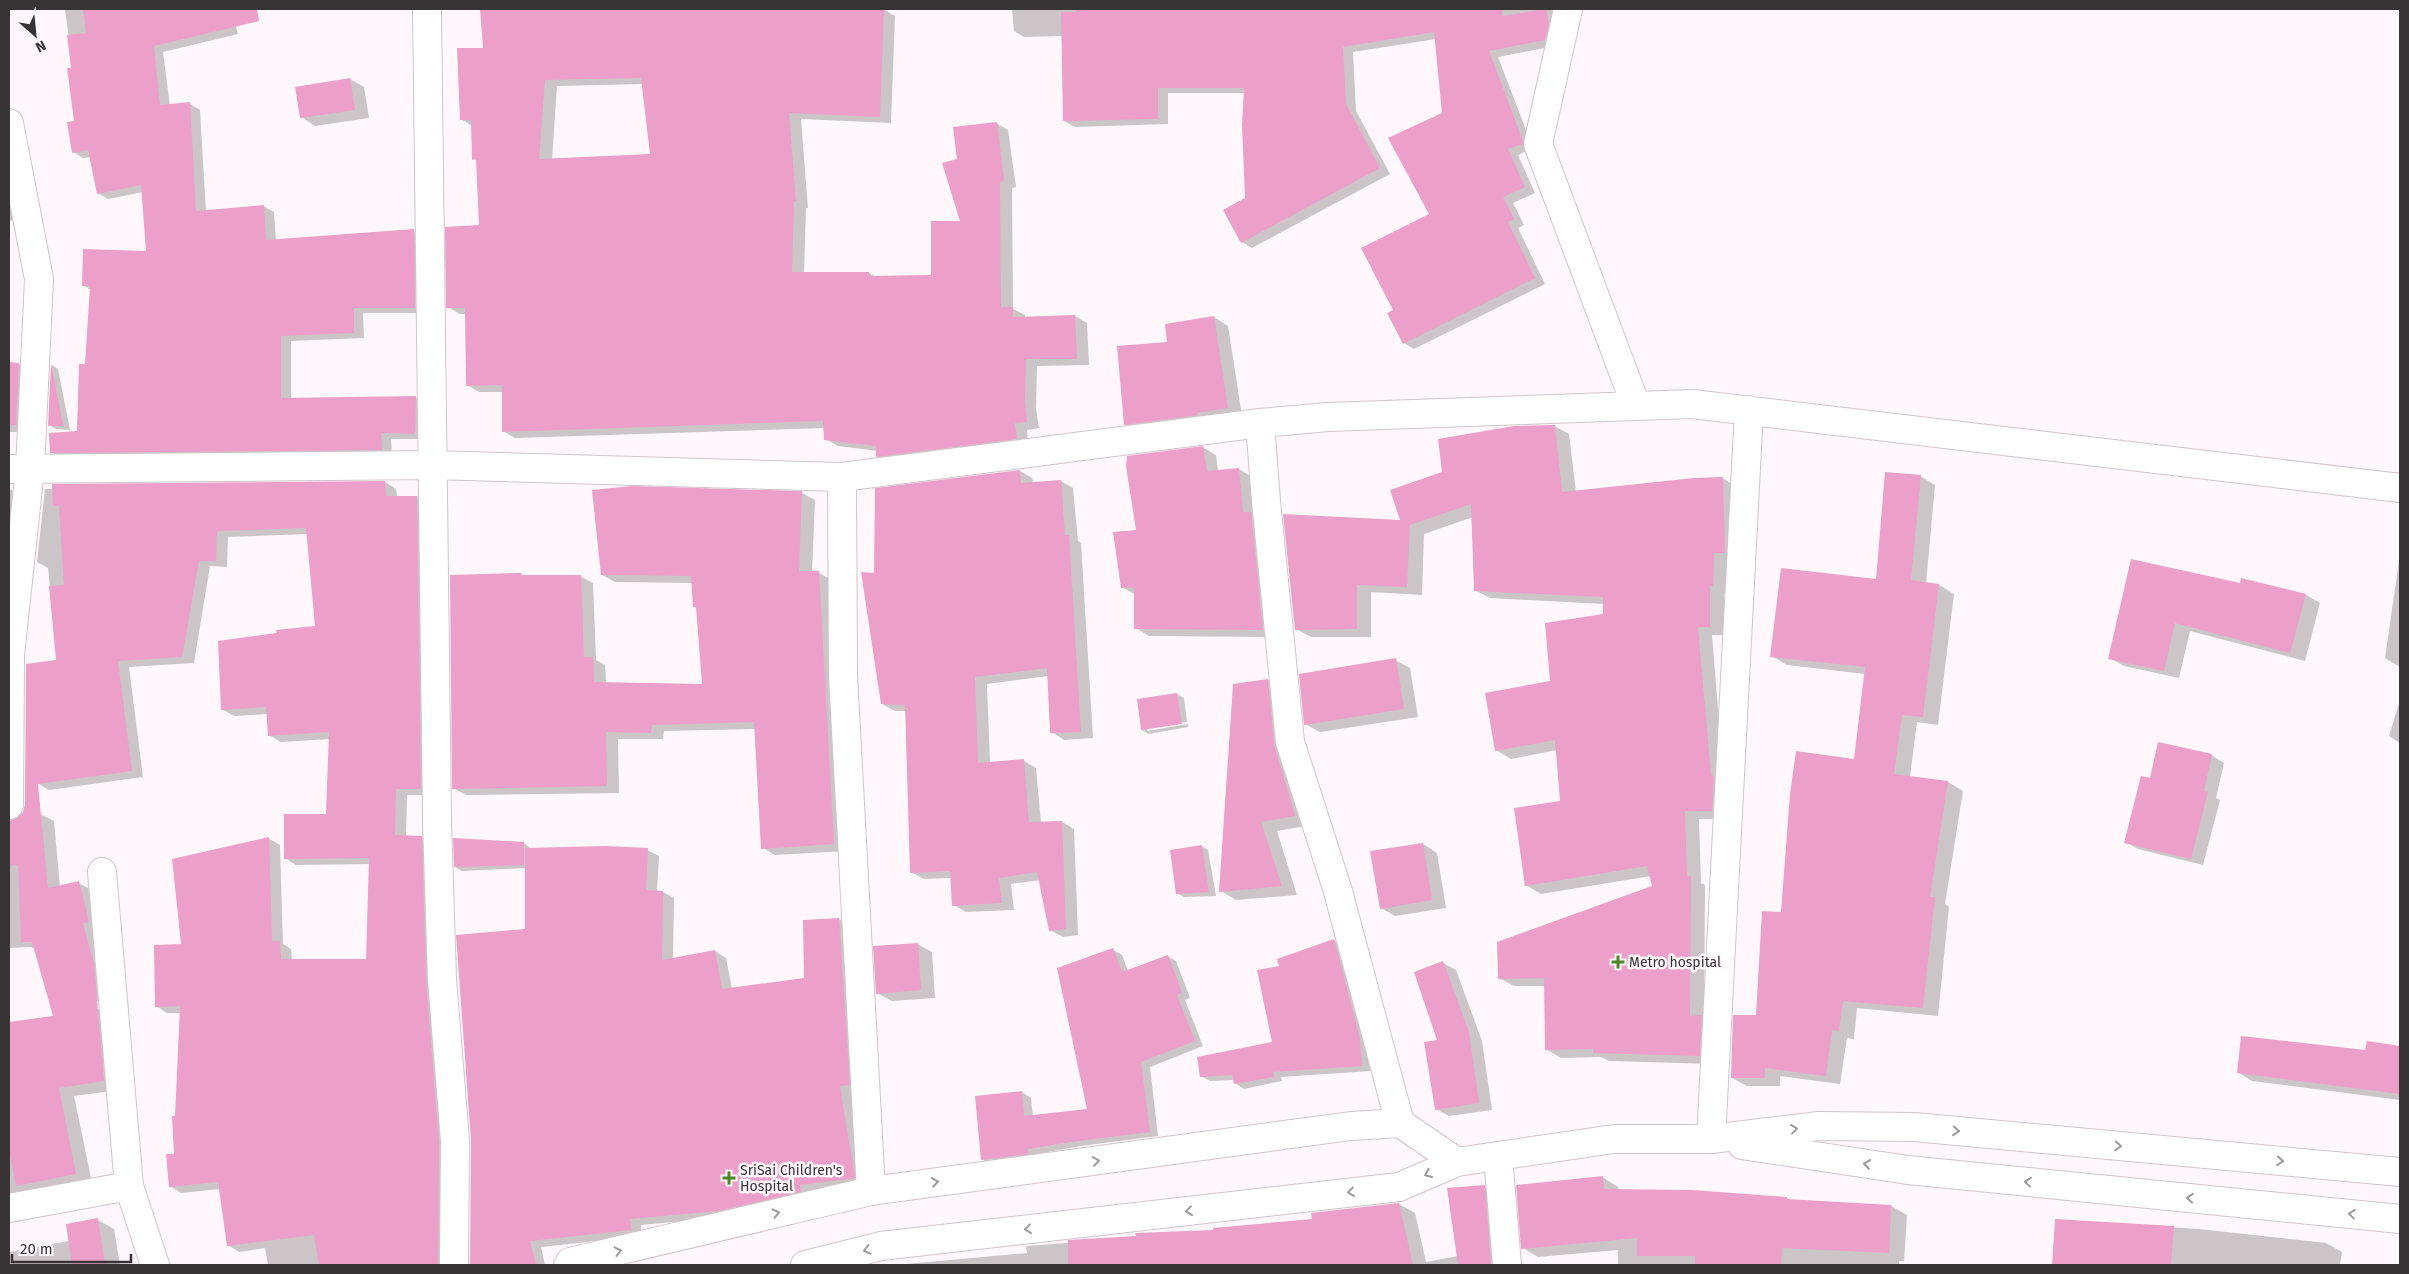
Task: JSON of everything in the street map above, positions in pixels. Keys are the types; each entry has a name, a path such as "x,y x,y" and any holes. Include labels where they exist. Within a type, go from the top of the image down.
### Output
{"street":[{"path":"427,9 431,465 442,979 455,1141 454,1265"},
{"path":"1568,9 1538,144 1636,406"},
{"path":"9,123 39,279 19,469 10,655 9,805"},
{"path":"19,469 431,465 842,477 1260,423 1328,417 1692,404 2400,488"},
{"path":"1711,1139 1749,410"},
{"path":"1260,423 1290,742 1337,888 1400,1123"},
{"path":"842,477 842,675 871,1191"},
{"path":"102,872 129,1186 156,1265"},
{"path":"568,1265 570,1262 871,1191 1342,1128 1400,1123 1458,1162"},
{"path":"805,1265 881,1246 1399,1187 1458,1162 1614,1139 1711,1139 1819,1126 1914,1127 2400,1172"},
{"path":"1711,1139 1908,1170 2400,1219"},
{"path":"1498,1156 1507,1265"},
{"path":"9,1208 129,1186"}],"building":[{"path":"83,9 257,9 259,21 154,46 160,105 190,102 196,211 264,205 266,240 414,229 415,308 354,308 354,333 281,336 281,398 416,396 415,434 381,433 382,450 50,453 49,433 77,431 79,364 85,364 90,286 82,286 83,249 146,251 141,185 97,194 88,150 72,153 67,122 74,121 67,68 71,68 67,35 86,33"},
{"path":"480,9 884,9 880,117 789,113 796,201 794,201 792,272 869,272 869,276 931,275 931,221 960,221 942,163 957,159 953,127 997,122 1004,181 1000,182 1001,307 1013,307 1013,317 1075,315 1077,359 1026,359 1025,401 1027,422 1015,423 1017,439 876,457 876,446 824,440 823,421 502,432 502,385 466,386 465,308 446,308 445,227 479,225 476,159 472,160 471,120 460,120 457,48 483,48","holes":["641,78 650,154 539,159 545,80"]},
{"path":"1077,9 1502,9 1502,16 1546,9 1549,24 1545,40 1489,51 1523,141 1523,144 1508,149 1525,187 1503,197 1514,219 1508,222 1535,278 1403,344 1387,313 1393,310 1361,248 1429,214 1388,138 1442,113 1434,32 1343,47 1346,104 1380,168 1241,243 1223,210 1245,198 1242,125 1244,88 1158,88 1158,119 1063,121 1061,12 1076,12"},
{"path":"350,78 355,110 300,118 295,87"},
{"path":"1214,316 1228,408 1197,413 1198,415 1124,425 1117,346 1167,342 1165,324"},
{"path":"9,362 19,363 16,425 9,425"},
{"path":"51,363 63,426 48,426"},
{"path":"1555,425 1562,492 1694,478 1723,477 1725,553 1714,553 1713,586 1710,586 1710,627 1698,627 1711,775 1714,776 1712,811 1685,811 1687,876 1691,876 1690,1016 1702,1015 1700,1056 1593,1053 1593,1049 1545,1050 1544,978 1498,979 1497,942 1652,886 1647,866 1525,886 1514,808 1560,801 1555,740 1495,751 1485,693 1550,681 1545,623 1603,614 1603,597 1474,591 1471,504 1410,525 1407,587 1357,585 1357,629 1295,630 1283,514 1400,520 1390,490 1442,472 1438,439 1514,426"},
{"path":"1203,446 1207,471 1239,468 1243,512 1251,512 1263,630 1134,629 1134,587 1121,588 1113,532 1136,530 1126,466 1127,456"},
{"path":"1020,470 1021,483 1061,480 1065,535 1069,535 1081,732 1050,733 1047,668 975,677 978,763 1024,759 1029,822 1062,821 1066,929 1049,931 1037,872 999,878 1002,903 952,906 950,871 910,873 905,705 881,704 861,572 874,573 875,488"},
{"path":"1885,472 1921,475 1911,580 1939,584 1923,717 1902,715 1894,774 1948,781 1930,897 1935,897 1923,1008 1843,1001 1839,1031 1832,1030 1826,1076 1765,1068 1765,1078 1731,1078 1733,1015 1756,1015 1762,911 1781,912 1790,794 1796,751 1854,759 1865,667 1770,657 1781,568 1876,579"},
{"path":"385,481 386,496 417,496 421,789 396,789 395,835 422,836 426,980 439,1142 438,1265 319,1265 314,1235 227,1246 218,1182 169,1187 166,1154 174,1154 172,1116 175,1116 180,1006 155,1007 154,945 181,944 172,859 269,837 272,941 280,941 281,959 366,959 369,858 284,859 284,814 326,814 329,732 268,736 266,707 221,710 218,641 277,633 276,630 315,626 306,528 217,531 216,561 199,561 182,657 118,661 132,771 38,784 48,888 79,881 89,922 83,923 94,964 104,1081 59,1088 76,1174 16,1186 9,1150 9,1022 53,1016 32,942 21,942 18,865 9,866 9,821 17,818 23,812 25,805 26,664 56,660 49,586 64,585 59,506 53,506 52,484"},
{"path":"632,486 802,491 799,571 819,571 834,844 761,849 754,722 652,725 651,733 606,732 607,786 452,789 450,575 521,573 522,575 581,575 584,657 593,657 594,682 702,684 696,607 693,607 691,576 601,575 592,490"},
{"path":"2131,559 2240,583 2241,578 2306,594 2290,653 2175,623 2164,671 2108,659"},
{"path":"1396,658 1404,709 1304,725 1299,674"},
{"path":"1268,679 1274,744 1295,816 1261,822 1282,886 1219,892 1233,684"},
{"path":"1177,693 1182,724 1141,730 1137,699"},
{"path":"2158,742 2212,754 2204,791 2208,792 2191,859 2124,843 2141,776 2150,778"},
{"path":"453,838 524,842 524,865 454,867"},
{"path":"1423,843 1432,900 1380,909 1370,851"},
{"path":"1202,845 1209,892 1176,894 1170,850"},
{"path":"606,846 648,848 646,890 663,891 662,960 715,950 722,989 804,978 803,920 839,918 850,1085 840,1086 855,1178 800,1185 801,1192 718,1211 630,1219 631,1230 530,1241 536,1265 470,1265 471,1140 456,935 525,929 525,848"},
{"path":"1334,939 1360,1039 1362,1066 1273,1072 1274,1077 1234,1084 1232,1075 1200,1077 1197,1057 1272,1042 1257,970 1279,966 1277,959"},
{"path":"918,943 921,990 876,994 873,946"},
{"path":"1113,948 1122,972 1168,955 1182,993 1177,995 1195,1041 1141,1062 1150,1132 1028,1149 1028,1154 981,1160 975,1096 1022,1091 1024,1116 1087,1109 1057,968"},
{"path":"1443,961 1469,1032 1479,1103 1435,1110 1424,1042 1437,1040 1414,972"},
{"path":"2241,1036 2365,1050 2367,1041 2400,1046 2400,1094 2237,1073"},
{"path":"1603,1176 1604,1189 1692,1190 1787,1197 1787,1199 1891,1205 1889,1253 1782,1248 1781,1265 1695,1265 1695,1256 1637,1256 1637,1238 1521,1249 1516,1185"},
{"path":"1485,1185 1491,1265 1458,1265 1447,1188"},
{"path":"1399,1203 1413,1265 1068,1265 1068,1240 1136,1236 1135,1233 1213,1230 1213,1228 1312,1219 1311,1213"},
{"path":"98,1218 105,1265 72,1265 66,1224"},
{"path":"2055,1219 2174,1226 2171,1265 2052,1265"}],"place":[{"name":"Metro hospital","path":"1618,962"},
{"name":"SriSai Children's Hospital","path":"729,1178"}]}
